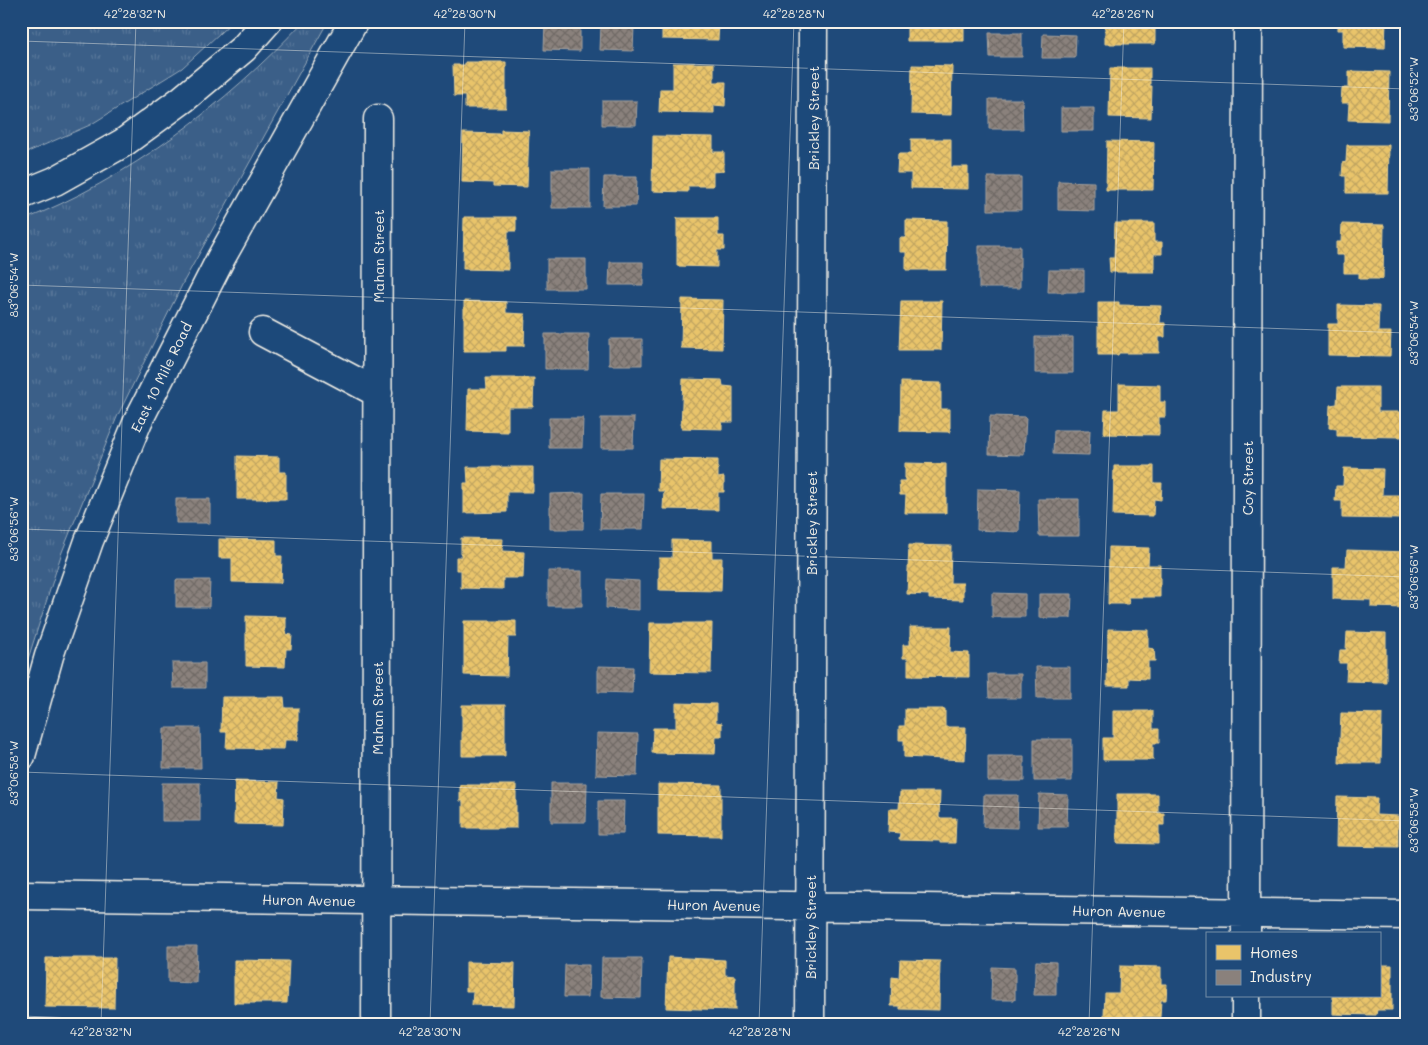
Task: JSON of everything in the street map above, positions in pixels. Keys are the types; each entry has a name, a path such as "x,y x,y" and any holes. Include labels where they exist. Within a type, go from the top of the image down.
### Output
{"street":[{"path":"21,195 54,181 123,144 244,48 268,21"},
{"name":"East 10 Mile Road","path":"21,756 49,656 86,550 138,421 221,258 354,21"},
{"name":"Brickley Street","path":"810,1024 813,21"},
{"name":"Coy Street","path":"1246,923 1248,21"},
{"name":"Mahan Street","path":"376,1024 378,119"},
{"path":"263,332 378,393"},
{"name":"Huron Avenue","path":"21,895 810,906 1246,923 1407,915"},
{"path":"1246,998 1246,1024"}],"green space":[{"path":"21,21 233,21 182,68 90,125 21,155"},
{"path":"304,21 328,21 184,281 117,417 62,552 21,681 21,221 61,204 100,184 173,137 242,82"}],"building: Homes":[{"path":"662,21 725,22 719,22 718,40 662,39"},
{"path":"900,21 964,21 964,41 907,41 907,24 900,24"},
{"path":"1105,21 1161,21 1161,27 1155,27 1155,44 1105,44"},
{"path":"1338,21 1386,21 1385,48 1343,47 1343,30 1338,30"},
{"path":"465,62 506,62 506,108 465,108 465,96 454,96 453,65 465,65"},
{"path":"673,63 714,63 714,82 726,82 725,106 714,105 714,113 659,112 660,89 673,89"},
{"path":"912,65 952,66 951,115 911,114"},
{"path":"1110,68 1150,68 1150,86 1152,86 1151,118 1109,117"},
{"path":"1349,71 1389,72 1388,121 1348,120 1349,103 1341,103 1342,88 1349,88"},
{"path":"501,130 529,131 527,187 493,186 493,183 462,182 463,133 501,134"},
{"path":"653,136 713,137 713,152 724,152 724,171 713,172 713,186 688,186 688,192 652,191"},
{"path":"911,139 951,139 951,167 968,167 968,189 911,188 911,173 897,173 898,154 911,154"},
{"path":"1107,141 1154,142 1153,190 1106,190"},
{"path":"1347,145 1389,145 1388,193 1346,193 1346,176 1342,176 1343,163 1346,162"},
{"path":"464,217 516,217 516,231 508,231 508,270 463,269"},
{"path":"677,218 718,218 718,236 724,236 724,250 717,250 717,267 677,266"},
{"path":"906,220 947,221 946,270 906,270 906,252 900,252 900,238 906,238"},
{"path":"1115,223 1154,223 1154,242 1162,242 1162,254 1154,254 1154,272 1110,272 1109,258 1114,258"},
{"path":"1342,224 1384,225 1383,279 1359,279 1359,273 1344,273 1344,255 1336,255 1336,242 1341,242"},
{"path":"682,299 723,300 722,349 681,348"},
{"path":"464,301 506,302 506,313 525,314 524,346 506,346 506,351 464,351"},
{"path":"901,301 942,301 941,350 899,350"},
{"path":"1098,302 1119,302 1119,305 1161,306 1160,323 1165,323 1165,337 1159,337 1159,353 1098,355"},
{"path":"1338,305 1379,306 1378,332 1391,332 1390,356 1328,355 1328,324 1338,324"},
{"path":"486,378 534,378 533,407 508,407 508,432 467,431 468,389 487,389"},
{"path":"683,379 722,380 723,386 733,387 733,422 722,422 722,429 681,428"},
{"path":"901,382 941,383 941,409 950,409 950,432 900,431"},
{"path":"1119,384 1160,385 1160,402 1165,402 1165,417 1159,417 1159,435 1104,434 1105,410 1119,410"},
{"path":"1338,387 1378,387 1378,412 1403,412 1403,437 1337,436 1337,429 1329,428 1330,405 1337,404"},
{"path":"237,456 279,457 279,472 286,472 286,499 237,499"},
{"path":"659,459 718,460 718,478 724,477 724,492 718,492 718,510 663,509 664,491 658,491"},
{"path":"905,463 946,464 946,513 905,513 906,495 900,495 899,481 905,481"},
{"path":"1114,466 1154,466 1154,483 1162,483 1161,500 1154,499 1153,516 1113,515"},
{"path":"467,467 533,467 533,492 507,492 507,512 464,513 464,483 468,483"},
{"path":"1344,468 1383,469 1382,495 1402,495 1401,519 1342,518 1342,501 1335,501 1336,486 1343,486"},
{"path":"461,538 503,539 502,551 524,552 523,578 503,578 503,589 461,588 461,570 456,570 456,557 461,557"},
{"path":"219,539 276,540 276,556 282,556 281,583 232,582 232,558 219,558"},
{"path":"672,540 712,541 712,558 722,558 721,591 659,590 659,558 672,558"},
{"path":"909,545 951,546 950,583 963,583 963,600 929,599 929,595 907,594"},
{"path":"1109,547 1149,548 1148,565 1160,565 1160,597 1128,597 1129,604 1108,604"},
{"path":"1347,550 1407,552 1406,608 1371,607 1371,600 1333,599 1333,567 1346,567"},
{"path":"246,616 286,617 286,634 292,635 291,649 286,649 285,667 246,666"},
{"path":"464,621 516,621 516,637 508,637 507,676 464,675"},
{"path":"650,623 712,623 711,673 649,672"},
{"path":"910,627 951,627 950,652 969,653 969,677 908,676 908,658 903,658 903,645 910,645"},
{"path":"1108,629 1148,630 1148,648 1154,649 1155,661 1148,661 1148,679 1129,678 1129,686 1107,686"},
{"path":"1347,632 1386,633 1386,682 1346,681 1347,663 1339,663 1340,650 1346,650"},
{"path":"222,697 284,697 285,708 298,708 298,740 285,740 284,749 226,748 227,732 221,732"},
{"path":"676,703 716,704 716,722 722,723 722,736 716,736 715,754 652,753 653,728 676,728"},
{"path":"462,705 505,705 505,756 462,756"},
{"path":"905,709 945,709 945,727 966,727 965,760 904,757 904,740 899,740 899,726 905,726"},
{"path":"1113,711 1153,711 1153,729 1159,729 1159,743 1153,743 1153,760 1103,760 1103,738 1113,738"},
{"path":"1341,713 1382,714 1381,763 1339,763"},
{"path":"235,781 279,782 278,797 284,798 283,825 234,824"},
{"path":"658,784 721,785 721,836 658,835"},
{"path":"460,785 516,785 516,828 463,828 463,801 460,801"},
{"path":"900,792 940,792 939,818 956,818 955,843 899,840 900,833 888,832 889,809 899,809"},
{"path":"1117,794 1158,794 1158,813 1164,813 1164,825 1159,825 1159,844 1117,843"},
{"path":"1337,797 1377,798 1376,815 1398,816 1398,847 1336,846"},
{"path":"668,957 725,960 725,975 735,976 735,1010 666,1008"},
{"path":"46,958 115,958 114,1008 45,1007"},
{"path":"234,960 289,961 287,1003 234,1003"},
{"path":"900,960 940,961 939,1010 900,1009 900,1006 891,1006 892,977 899,978"},
{"path":"466,962 515,963 514,1006 472,1005 473,991 466,991"},
{"path":"1380,965 1392,965 1392,1010 1377,1010 1376,1015 1333,1014 1333,998 1380,998"},
{"path":"1120,966 1161,967 1161,984 1167,984 1166,1000 1161,1000 1160,1017 1104,1016 1105,993 1119,993"}],"building: Industry":[{"path":"545,21 580,21 580,51 544,50"},
{"path":"601,25 634,26 633,51 600,50"},
{"path":"989,33 1022,33 1022,57 990,57"},
{"path":"1043,34 1076,35 1075,58 1042,58"},
{"path":"989,99 1022,99 1023,129 989,129"},
{"path":"602,101 637,101 636,125 602,125"},
{"path":"1061,108 1094,108 1094,131 1061,131"},
{"path":"552,169 590,169 590,208 552,208"},
{"path":"604,177 637,177 636,206 603,206"},
{"path":"988,177 1021,177 1021,210 988,210"},
{"path":"1058,181 1094,182 1094,211 1058,210"},
{"path":"979,246 1020,246 1020,288 979,288"},
{"path":"547,259 586,259 586,289 547,289"},
{"path":"610,262 643,262 643,285 609,285"},
{"path":"1049,270 1084,270 1084,292 1048,292"},
{"path":"1402,273 1407,273 1407,298 1401,298"},
{"path":"545,334 589,334 588,369 545,369"},
{"path":"1035,337 1073,337 1073,373 1035,373"},
{"path":"609,339 642,339 642,365 609,365"},
{"path":"990,416 1026,417 1024,455 989,454"},
{"path":"549,418 583,418 582,448 549,448"},
{"path":"601,418 634,418 633,448 601,448"},
{"path":"1054,430 1090,430 1089,455 1053,454"},
{"path":"978,489 1020,490 1019,532 977,530"},
{"path":"584,493 583,529 550,529 550,494"},
{"path":"601,494 644,494 643,529 600,529"},
{"path":"176,499 210,499 210,523 176,523"},
{"path":"1038,499 1079,499 1079,536 1039,536"},
{"path":"548,571 582,571 582,606 548,606"},
{"path":"607,579 639,581 639,610 606,608"},
{"path":"176,580 210,580 209,607 176,607"},
{"path":"992,593 1025,594 1025,617 992,617"},
{"path":"1039,594 1072,594 1071,618 1039,618"},
{"path":"172,663 205,663 205,688 173,688"},
{"path":"598,666 633,667 632,693 598,692"},
{"path":"1036,667 1070,667 1070,698 1037,698"},
{"path":"988,674 1021,674 1021,698 989,698"},
{"path":"164,728 200,728 201,768 163,768"},
{"path":"597,733 638,734 637,776 596,775"},
{"path":"1034,739 1072,739 1072,781 1034,781"},
{"path":"988,756 1024,756 1024,781 988,781"},
{"path":"162,783 200,783 200,821 162,821"},
{"path":"551,783 587,783 586,822 551,822"},
{"path":"1039,794 1068,795 1067,827 1038,827"},
{"path":"984,795 1018,795 1017,828 983,827"},
{"path":"598,801 624,801 623,834 598,834"},
{"path":"168,946 197,946 196,983 168,982"},
{"path":"602,958 642,958 641,998 601,997"},
{"path":"1036,961 1056,962 1056,995 1034,995"},
{"path":"565,965 589,965 588,997 564,997"},
{"path":"992,967 1015,968 1015,1000 991,1000"}]}
